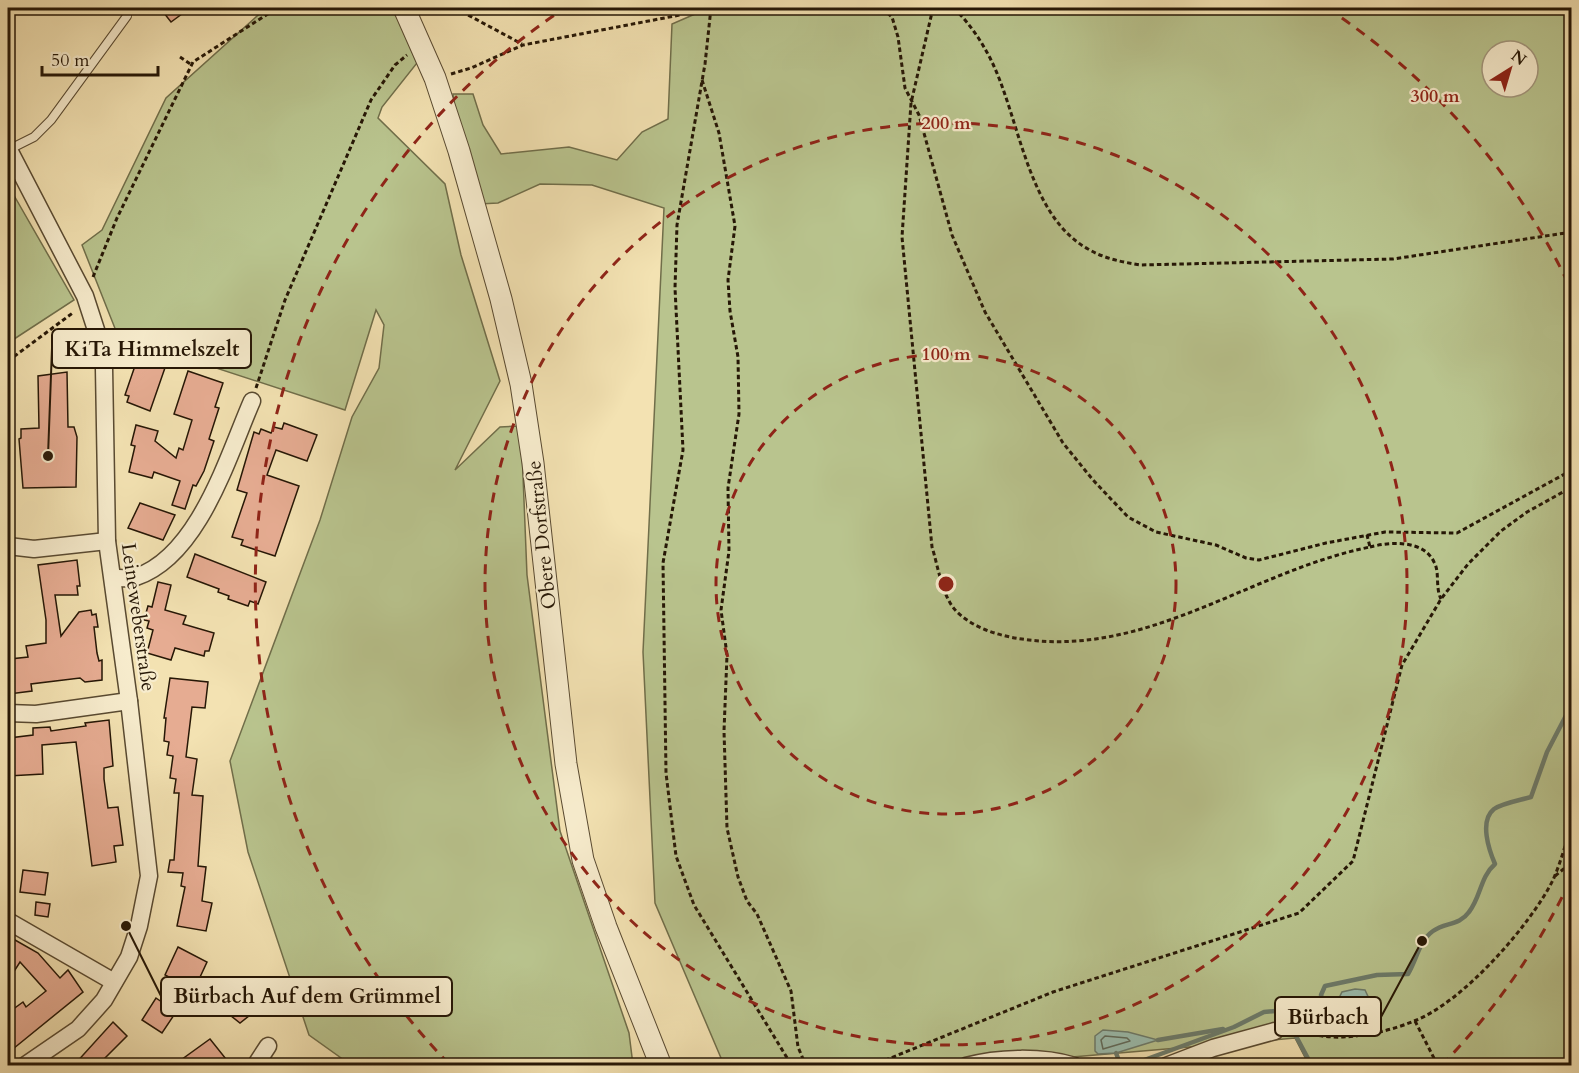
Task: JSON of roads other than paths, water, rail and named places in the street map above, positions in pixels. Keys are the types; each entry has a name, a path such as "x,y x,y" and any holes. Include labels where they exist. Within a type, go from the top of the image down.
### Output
{"street":[{"name":"Obere Dorfstraße","path":"404,8 435,78 479,220 521,384 532,453 566,764 584,860 606,927 661,1065"},
{"name":"Leineweberstraße","path":"8,149 85,296 98,336 104,368 107,541 129,701 149,876 139,926 129,957 104,1000 78,1029 24,1065"},
{"path":"113,578 134,577 161,563 177,549 210,497 252,401"},
{"path":"8,546 34,549 107,541"},
{"path":"8,713 36,714 129,701"},
{"path":"8,921 114,982"},
{"path":"1166,1065 1213,1048 1275,1030"},
{"path":"255,1065 268,1046"},
{"path":"966,1065 997,1060 1059,1061 1075,1065"}],"lane":[{"path":"8,149 34,137 51,120 127,16"}],"water":[{"path":"1355,989 1365,990 1371,1003 1367,1010 1355,1012 1346,1018 1338,1000 1342,992"},
{"path":"1103,1030 1128,1032 1158,1040 1116,1053 1098,1054 1095,1051 1095,1036"}],"waterway":[{"path":"1128,1066 1234,1027 1264,1012 1297,1009 1324,1014 1326,1012 1321,995 1325,986 1377,975 1408,974 1428,935 1438,928 1461,920 1473,906 1486,875 1495,864 1486,828 1489,814 1502,805 1531,797 1547,752 1572,704"},
{"path":"1282,1010 1312,1066"},
{"path":"1158,1040 1223,1029"},
{"path":"1116,1053 1121,1066"}],"place":[{"name":"KiTa Himmelszelt","path":"48,456"},
{"name":"Bürbach Auf dem Grümmel","path":"126,926"},
{"name":"Bürbach","path":"1422,941"}]}
